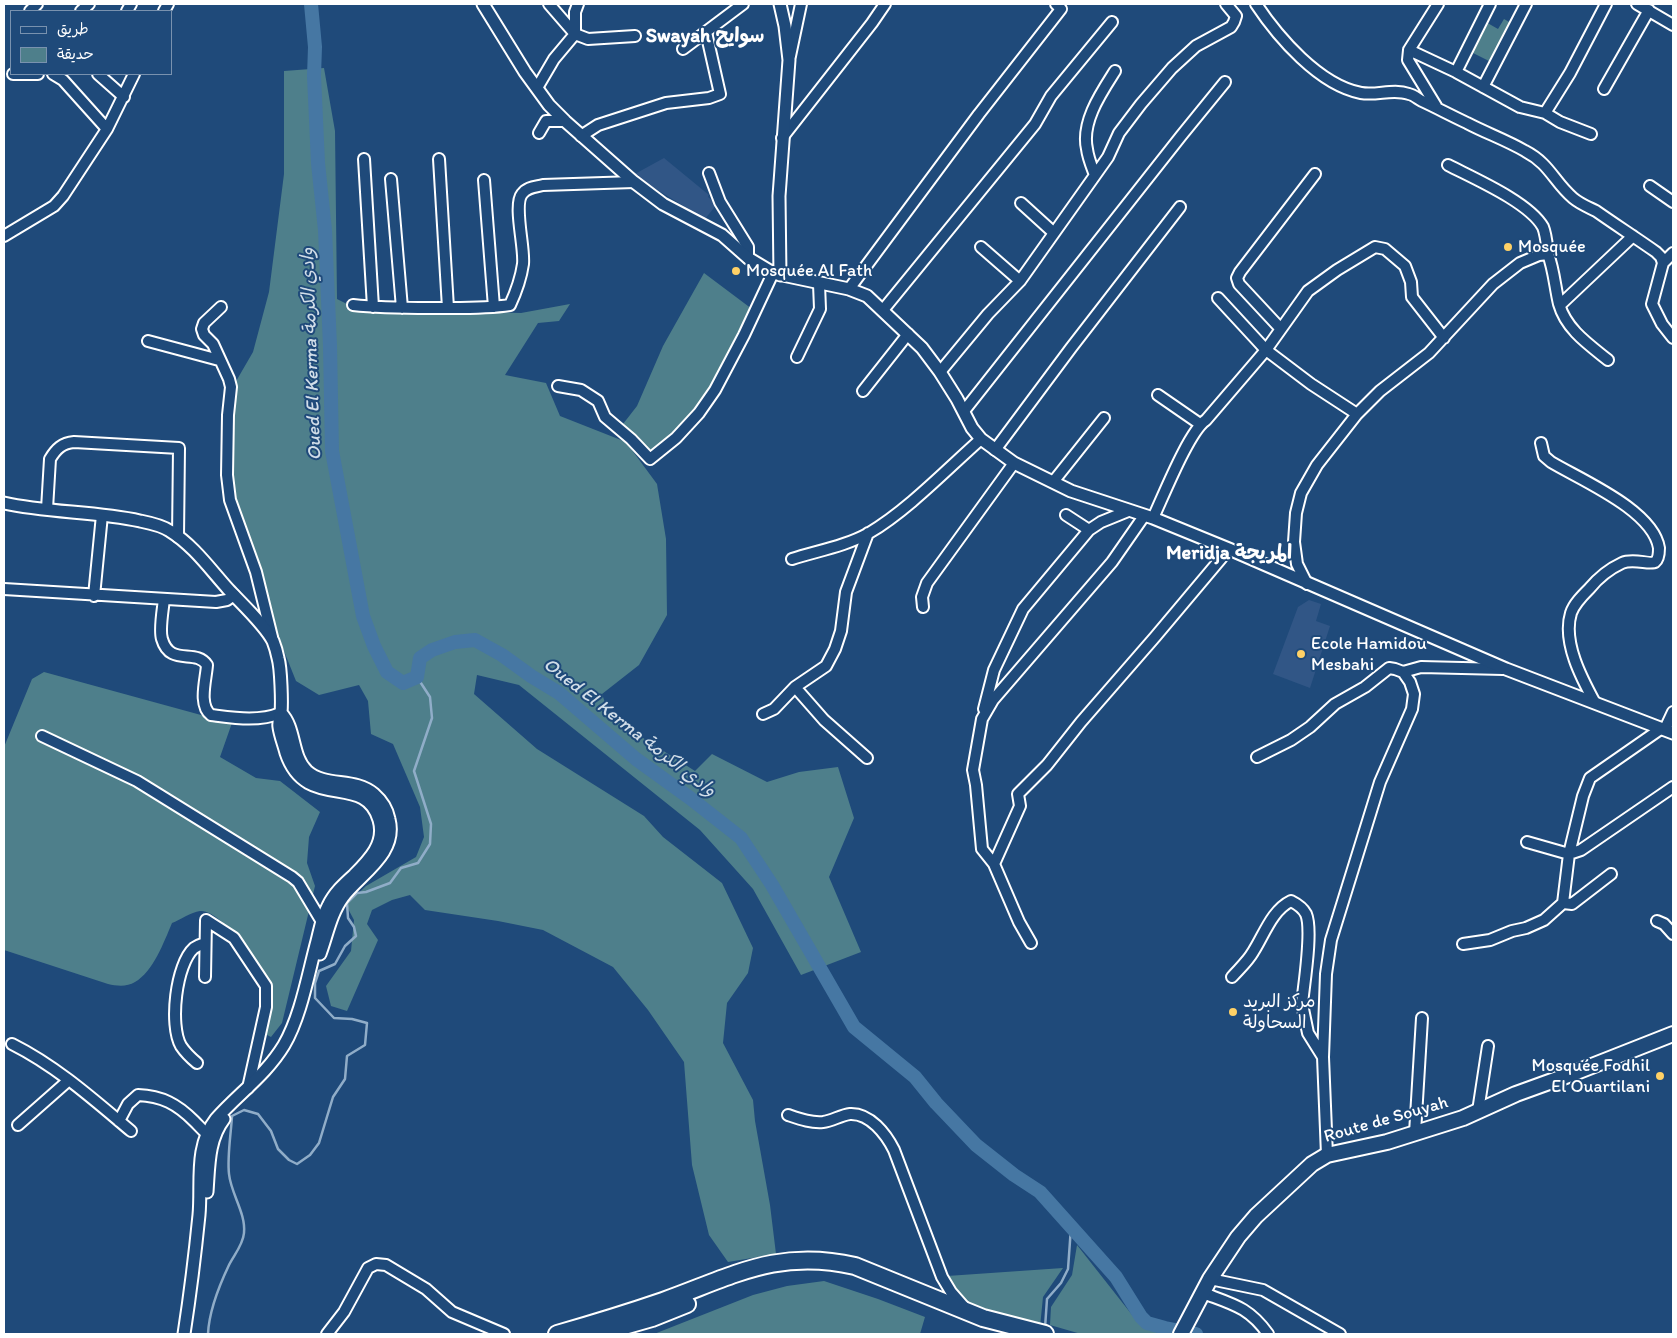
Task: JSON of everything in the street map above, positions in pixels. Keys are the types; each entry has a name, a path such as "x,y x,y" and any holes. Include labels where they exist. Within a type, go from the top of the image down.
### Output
{"highway":[{"path":"557,1334 663,1301 746,1270 794,1260 825,1260 855,1266 969,1313 1001,1324 1040,1333"},
{"path":"596,1334 652,1318 751,1279 780,1272 809,1270 839,1274 868,1281 963,1322 1003,1334"}],"main road":[{"name":"Route de Souyah","path":"1181,1334 1210,1279 1238,1237 1256,1216 1312,1164 1327,1156 1415,1134 1463,1118 1516,1094 1574,1074 1673,1034"}],"street":[{"path":"483,4 525,72 549,106 634,182 664,204 722,235 748,258 776,274 849,289 867,296 884,310 922,348 940,372 972,428 981,439 1014,463 1071,491 1148,517 1229,549 1506,669 1667,730"},
{"path":"549,4 575,34 588,39 635,36"},
{"path":"536,88 554,60 575,34 575,12 578,4"},
{"path":"683,49 743,4"},
{"path":"780,4 790,60"},
{"path":"558,386 581,390 598,401 605,417 631,439 650,459 676,438 699,413 715,390 776,274 782,138 790,60 801,4"},
{"path":"782,138 885,4"},
{"path":"849,289 979,114 1061,9 1056,4"},
{"path":"940,372 988,314 1020,281 1108,157 1119,133 1141,104 1172,68 1196,46 1231,27 1236,16 1226,4"},
{"path":"1256,4 1269,23 1287,43 1329,79 1362,93 1404,92 1535,156 1544,163 1571,196 1656,252 1661,257 1663,263"},
{"path":"1436,106 1408,60 1409,50 1438,4"},
{"path":"1456,72 1490,4"},
{"path":"1482,87 1526,4"},
{"path":"1545,113 1570,73 1606,4"},
{"path":"1636,4 1673,24"},
{"path":"1604,89 1650,10"},
{"path":"884,310 1035,124 1051,96 1112,22"},
{"path":"581,136 598,126 666,103 709,98 720,94 706,32"},
{"path":"1409,50 1456,72 1520,107 1545,113 1560,122 1591,134"},
{"path":"1095,175 1086,148 1088,120 1115,71"},
{"path":"55,75 63,80 107,129"},
{"path":"99,75 124,97"},
{"path":"4,236 54,206 63,196 107,129 134,75"},
{"path":"964,411 1225,82"},
{"path":"539,133 546,121 565,122"},
{"path":"364,158 373,307"},
{"path":"438,159 448,308"},
{"path":"1448,165 1495,189 1532,214 1543,227 1560,304 1567,322 1577,335 1608,360"},
{"path":"709,174 720,202 748,247 748,258"},
{"path":"1280,328 1239,284 1237,278 1314,174"},
{"path":"391,179 402,308"},
{"path":"484,180 494,307"},
{"path":"353,305 448,308 510,305 516,292 523,264 518,207 521,195 529,188 543,186 634,182"},
{"path":"1650,186 1673,202"},
{"path":"1021,203 1054,233"},
{"path":"995,450 1180,207"},
{"path":"1560,304 1632,236"},
{"path":"980,247 1020,281"},
{"path":"982,720 993,700 1112,562 1148,517 1200,424 1206,420 1266,350 1308,291 1337,270 1365,255 1375,247 1385,249 1405,266 1411,282 1412,297 1444,338"},
{"path":"1673,253 1663,263 1652,304 1662,324 1673,338"},
{"path":"1307,584 1297,564 1294,542 1296,513 1301,493 1317,465 1357,414 1380,391 1429,353 1493,284 1520,263 1548,254"},
{"path":"797,357 818,316 820,305 819,284"},
{"path":"1218,298 1266,350 1357,414"},
{"path":"184,1334 199,1216 202,1148 224,1119 264,1082 287,1050 303,1014 333,897 370,858 378,847 381,833 379,820 373,808 364,798 351,792 322,789 310,784 299,776 287,755 279,726 281,713 280,663 272,640 256,572 230,500 227,475 228,415 231,387 212,344 204,335 202,329 204,323 221,307"},
{"path":"864,391 908,334"},
{"path":"148,341 219,360"},
{"path":"1158,395 1200,424"},
{"path":"1053,482 1104,418"},
{"path":"792,559 868,533 900,512 981,439"},
{"path":"47,509 50,459 54,452 68,442 179,448 178,537"},
{"path":"1541,443 1544,456 1551,462 1628,506 1658,542 1658,558 1654,562 1634,560 1624,562 1610,569 1584,593 1571,614 1569,629 1576,666 1595,703"},
{"path":"923,608 922,597 927,583 1014,463"},
{"path":"4,503 102,514 155,524 169,530 191,548 272,640"},
{"path":"1031,943 1019,922 994,864 982,849 973,770 982,720 994,670 1023,609 1089,530 1101,522 1128,511"},
{"path":"94,596 102,514"},
{"path":"1066,515 1089,530"},
{"path":"763,714 774,709 795,687 826,666 835,649 841,630 846,592 868,533"},
{"path":"994,864 1020,806 1018,794 1047,765 1081,722 1155,638 1229,549"},
{"path":"4,589 216,602 227,600 234,595"},
{"path":"164,599 161,638 169,652 174,656 198,658 205,662 207,670 204,704 208,713 244,719 270,717 281,713"},
{"path":"1403,672 1421,666 1506,669"},
{"path":"1257,758 1291,740 1310,727 1335,704 1365,687 1390,668 1403,672 1410,682 1414,694 1412,709 1380,782 1331,940 1326,974 1323,1057 1327,1156"},
{"path":"795,687 824,720 867,758"},
{"path":"1463,944 1490,940 1512,931 1526,928 1544,920 1563,903 1569,854 1583,796 1590,778 1667,730 1673,712"},
{"path":"42,736 137,781 292,877 298,882 325,927 291,1032 274,1060 248,1088 226,1107 210,1126 203,1248 191,1334"},
{"path":"1527,842 1569,854 1581,850 1673,787"},
{"path":"1563,903 1572,904 1611,874"},
{"path":"1232,977 1253,953 1274,916 1283,905 1291,901 1299,906 1306,914 1308,931 1302,1004 1308,1033 1323,1057"},
{"path":"204,977 206,920 234,938 266,986 266,1007 248,1088"},
{"path":"1657,921 1664,924 1673,934"},
{"path":"197,1063 181,1045 178,1036 176,994 183,967 188,957 194,948 205,943"},
{"path":"1415,1134 1422,1018"},
{"path":"12,1044 33,1054 69,1080 131,1130"},
{"path":"1478,1111 1488,1046"},
{"path":"18,1125 69,1080"},
{"path":"119,1121 128,1104 138,1095 152,1095 165,1099 179,1108 210,1137"},
{"path":"788,1115 816,1122 856,1115 866,1119 881,1130 888,1138 894,1150 942,1276 951,1292 969,1313"},
{"path":"327,1334 344,1312 368,1268 372,1265 381,1264 407,1276 426,1289 452,1312 504,1334"},
{"path":"1210,1279 1263,1290 1340,1334"},
{"path":"1202,1293 1244,1309 1255,1318 1268,1334"}],"shaded area":[{"path":"664,158 709,195 708,197 717,204 705,219 633,175"},
{"name":"Ecole Hamidou Mesbahi","path":"1309,600 1321,604 1316,621 1330,626 1310,688 1273,674 1298,607"}],"green space":[{"path":"1504,19 1511,23 1491,62 1469,51 1484,21 1498,29"},
{"path":"324,68 335,131 337,299 357,309 521,313 570,304 559,321 538,323 505,375 546,383 560,416 626,442 657,484 666,539 667,615 639,665 602,694 610,717 695,771 712,754 767,782 799,772 838,767 854,818 829,877 861,952 801,975 753,889 700,830 519,685 477,675 474,694 537,749 644,816 663,837 722,883 753,948 748,973 727,1003 723,1043 753,1100 776,1254 728,1262 709,1235 692,1165 684,1062 648,1010 613,967 543,930 425,910 410,895 392,900 372,910 367,924 378,940 347,1011 331,1006 326,986 351,951 354,920 346,905 366,886 416,857 424,837 420,807 393,744 371,734 368,701 359,685 319,695 296,681 278,636 229,492 227,419 224,402 253,352 269,292 284,174 284,71"},
{"path":"704,273 752,309 715,381 697,410 652,453 623,424 637,406 663,346"},
{"path":"44,672 201,715 233,720 220,757 256,778 280,781 320,812 309,837 307,863 315,886 282,1023 271,1037 265,1034 271,1000 267,980 251,955 230,929 209,913 200,911 189,914 172,923 153,964 132,984 118,986 108,984 4,950 4,747 32,679"},
{"path":"1077,1245 1140,1325 1161,1334 1081,1334 1050,1325 1051,1307 1072,1275"},
{"path":"1063,1268 1043,1297 1040,1327 969,1307 947,1276"},
{"path":"824,1281 925,1317 920,1334 654,1334 753,1295 787,1286"}],"waterway":[{"name":"Oued El Kerma وادي الكرمة","path":"311,4 315,47 314,76 318,163 325,230 332,451 363,616 374,646 387,672 403,683 417,677 420,658 432,650 455,642 475,640 502,655 559,693 636,759 741,838 772,885 854,1027 915,1077 936,1103 976,1145 1014,1175 1040,1192 1116,1277 1141,1317 1147,1323 1196,1334"},
{"path":"208,1334 215,1298 229,1265 240,1246 244,1233 243,1218 232,1189 229,1174 232,1116 244,1110 258,1114 271,1131 278,1149 289,1160 297,1164 310,1155 319,1143 333,1097 345,1079 347,1056 365,1045 367,1023 352,1019 334,1018 315,998 315,983 319,971 335,964 345,946 356,936 354,927 348,918 347,903 357,893 366,892 390,883 401,868 418,863 430,844 431,824 414,771 432,718 430,697 417,677"},
{"path":"1045,1328 1047,1299 1061,1283 1068,1269 1071,1227"}],"place":[{"name":"Mosquée","path":"1508,247"},
{"name":"Mosquée Al Fath","path":"736,271"},
{"name":"Ecole Hamidou Mesbahi","path":"1301,654"},
{"name":"مركز البريد السحاولة","path":"1233,1012"},
{"name":"Mosquée Fodhil El Ouartilani","path":"1660,1076"}],"district":[{"name":"Swayah سوايح","path":"705,37"},
{"name":"Meridja المريجة","path":"1229,554"}]}
